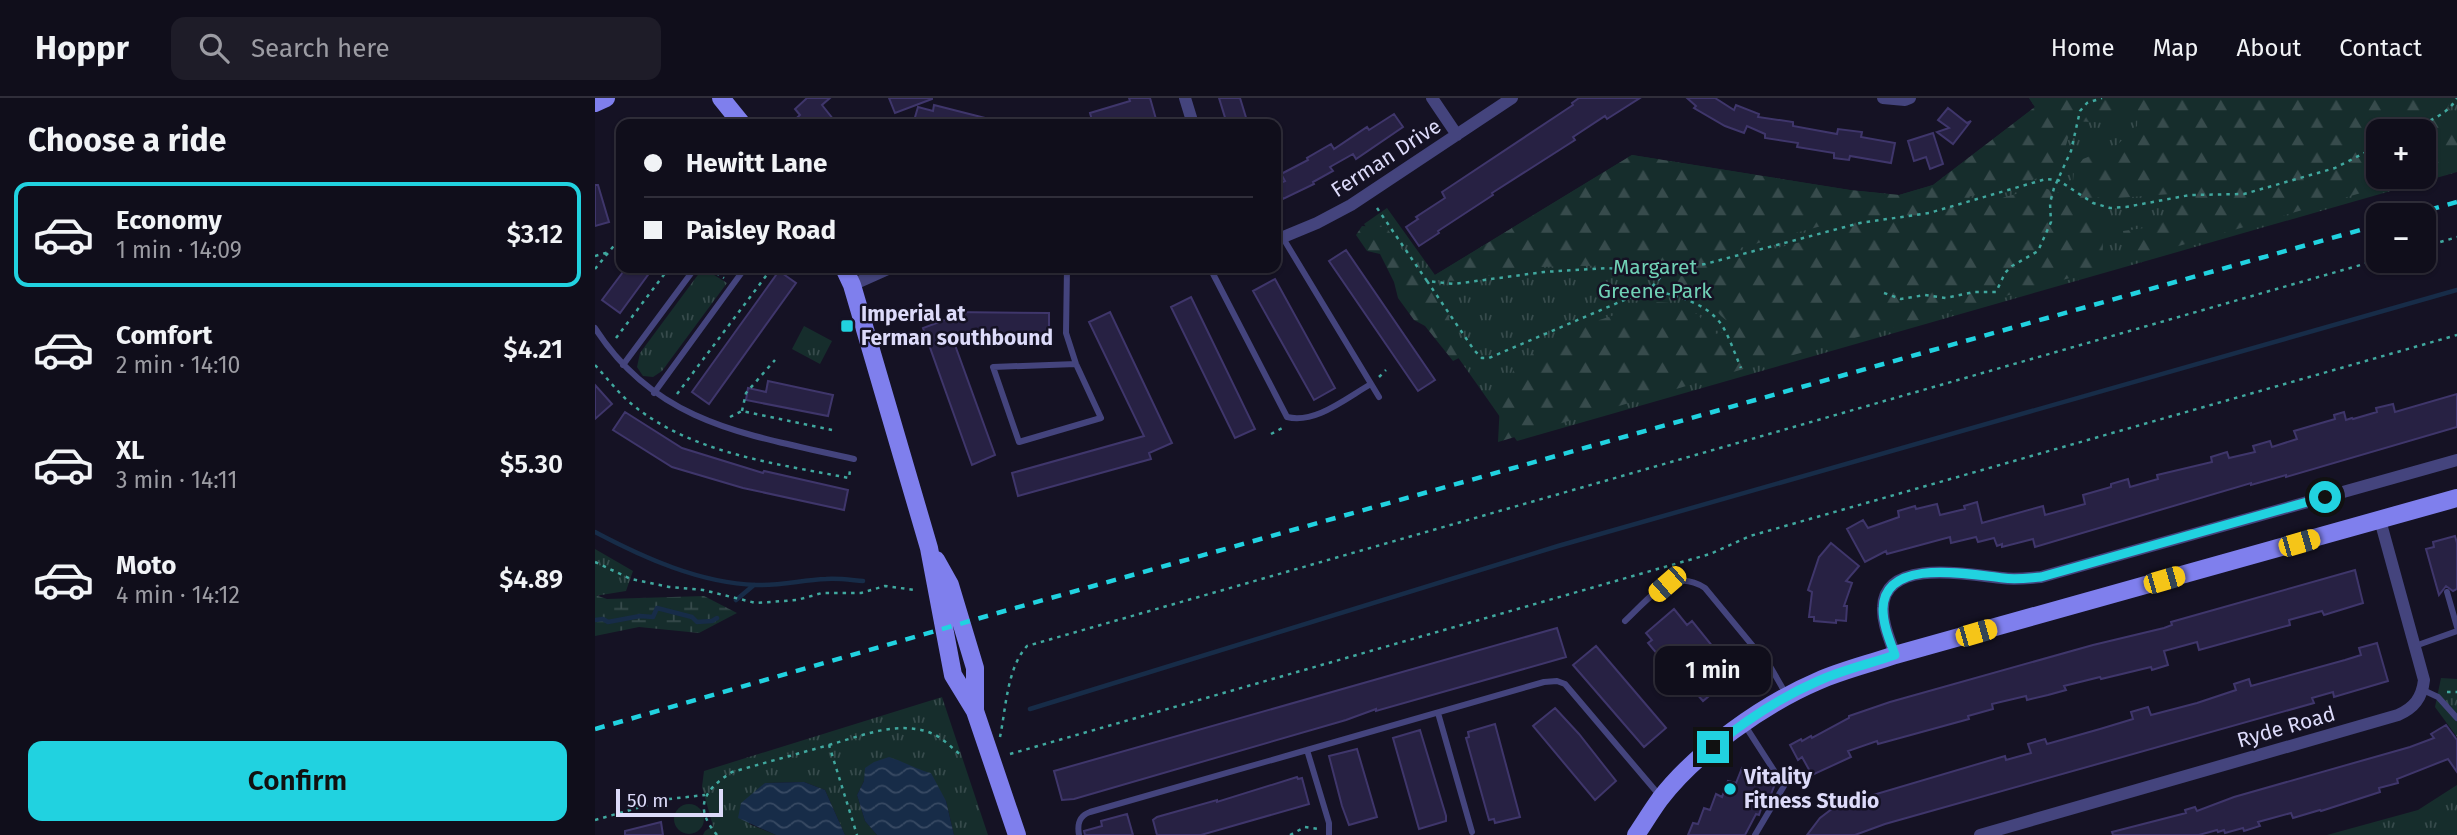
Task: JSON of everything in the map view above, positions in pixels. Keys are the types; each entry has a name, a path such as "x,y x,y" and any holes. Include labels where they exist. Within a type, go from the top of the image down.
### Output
{"main road":[{"path":"595,103 606,98"},
{"path":"721,98 738,119"},
{"path":"846,273 929,548 953,675 975,712 1017,835"},
{"path":"1636,835 1661,798 1699,759 1743,723 1787,696 1820,680 1895,655 2457,498"}],"street":[{"path":"1185,98 1191,119"},
{"path":"1433,98 1457,135"},
{"name":"Ferman Drive","path":"1281,239 1351,205 1512,98"},
{"path":"1883,98 1910,98"},
{"path":"852,285 879,273"},
{"path":"1895,655 1884,622 1885,595 1894,584 1910,577 1930,572 1952,571 2004,579 2041,577 2457,460"},
{"path":"2380,520 2424,680 2423,690"},
{"name":"Ryde Road","path":"1980,835 2398,715 2411,709 2423,690"}],"lane":[{"path":"1281,241 1379,397"},
{"path":"623,365 691,273"},
{"path":"654,393 741,273"},
{"path":"1067,273 1066,333 1076,364 1101,418 1019,442 993,367 1076,364"},
{"path":"1213,273 1287,417 1299,420 1315,416 1371,384"},
{"path":"595,328 623,365 654,393 670,403 713,424 735,431 854,459"},
{"path":"1625,621 1667,584 1685,579 1698,583 1771,668 1787,696"},
{"path":"2415,646 2457,629 2447,592"},
{"path":"1079,835 1083,814 1543,682 1557,681 1565,684 1661,798"},
{"path":"2423,690 2438,696 2454,708 2457,718"},
{"path":"1438,713 1472,832"},
{"path":"1743,723 1784,786 1755,835"},
{"path":"1307,750 1329,833"}],"path":[{"path":"1884,292 1901,299 1925,295 1946,298 1974,292 1996,292 2012,265 2038,251 2050,222 2050,203 2071,151 2080,111 2087,103 2102,98"},
{"path":"2432,119 2452,107 2456,98"},
{"path":"1427,281 1454,284 1544,272 1607,268 1665,272 1718,261 1860,223 1929,214 2035,181 2058,180 2093,203 2110,208 2190,195 2244,194 2335,168 2366,152"},
{"path":"1377,208 1482,358 1489,358 1584,315 1650,289 1665,272"},
{"path":"2436,243 2457,237"},
{"path":"595,269 616,244"},
{"path":"595,256 610,252"},
{"path":"993,771 1014,670 1018,656 1027,646 2366,263"},
{"path":"609,348 665,273"},
{"path":"670,403 768,273"},
{"path":"1650,289 1686,298 1711,315 1721,324 1741,368"},
{"path":"1010,754 1710,554 1750,536 2457,335"},
{"path":"775,360 746,393 742,411 832,430"},
{"path":"595,365 634,406 690,439 752,458 837,476 849,478 850,470"},
{"path":"595,562 631,579 702,590 756,603 797,600 822,593 861,593 885,586 915,590"},
{"path":"595,820 669,799 705,795 732,772 880,730 913,729 933,733 962,756"},
{"path":"829,745 857,835"},
{"path":"705,795 703,803 711,828 717,835"},
{"path":"1290,835 1305,827 1329,833"}],"green space":[{"name":"Margaret Greene Park","path":"2029,98 2457,98 2457,172 2436,178 2436,119 2366,119 2366,189 2398,189 1517,441 1364,224 1387,208 1435,275 1632,155 1850,190 1899,195 1933,185 2035,107"},
{"name":"Margaret Greene Park","path":"2029,98 2451,98 2448,107 2457,118 2457,165 2436,171 2436,119 2366,119 2366,189 2375,189 2158,252 2126,254 2123,231 2158,226 2160,218 2175,208 2171,194 2105,199 2096,197 2095,215 2104,217 2102,269 1750,367 1498,442 1500,403 1516,364 1572,329 1654,302 1671,303 1697,314 1715,334 1737,329 1721,316 1705,297 1668,287 1666,264 1540,267 1458,281 1438,280 1435,275 1632,155 1850,190 1899,195 1933,185 2035,107","holes":["2138,110 2137,126 2117,145 2083,159 2074,171 2073,181 2063,194 2041,187 1969,207 1968,197 2046,176 2062,159 2073,121 2110,123","1825,225 1832,234 1738,258 1740,248"]},
{"path":"1362,226 1386,227 1447,313 1463,356 1453,361 1425,326 1414,320 1398,298 1394,282 1380,254 1367,251 1356,235"},
{"path":"699,273 711,273 727,283 662,371 653,377 643,376 637,367 640,353"},
{"path":"804,326 832,341 820,364 792,349"},
{"path":"595,549 633,571 626,591 595,596"},
{"path":"595,595 607,599 704,596 737,613 699,633 639,627 595,636"},
{"path":"2441,678 2457,679 2457,737 2435,707"},
{"path":"942,697 988,835 954,835 946,801 864,781 857,795 865,821 877,835 845,835 825,790 804,782 765,783 749,824 776,835 703,835 713,826 702,787 704,771"},
{"path":"2457,785 2457,835 2327,835 2418,810"},
{"path":"689,804 699,809 704,819 699,829 689,834 679,829 674,819 679,809"}],"water":[{"path":"889,757 931,773 946,801 954,835 877,835 865,821 857,795 864,781 865,768"},
{"path":"804,782 825,790 845,835 776,835 738,818 741,803 765,783"}],"building":[{"path":"807,98 830,98 822,105 833,119 796,119 800,115 795,109"},
{"path":"889,98 932,98 932,99 895,113"},
{"path":"1129,98 1150,98 1156,119 1092,119 1090,113 1130,101"},
{"path":"1219,98 1240,98 1246,119 1225,119"},
{"path":"1579,98 1640,98 1573,137 1575,140 1492,193 1493,195 1419,246 1406,227 1445,198 1442,192 1573,105"},
{"path":"1687,98 1715,98 1734,110 1736,105 1759,114 1758,117 1793,122 1793,126 1837,134 1838,129 1862,132 1861,137 1895,143 1891,163 1850,156 1849,160 1834,158 1834,153 1797,147 1798,143 1765,138 1765,134 1747,126 1744,133 1725,126 1694,108 1696,106"},
{"path":"934,105 989,119 914,119 918,107 933,111"},
{"path":"1948,108 1967,123 1971,121 1953,144 1937,132 1949,128 1938,120"},
{"path":"1394,114 1403,127 1356,159 1353,154 1330,167 1333,171 1313,182 1314,184 1283,199 1281,183 1285,181 1281,174 1331,144 1334,149 1367,127 1369,130"},
{"path":"1933,133 1943,164 1930,169 1926,157 1914,161 1908,141"},
{"path":"595,185 598,185 609,222 595,226"},
{"path":"1346,250 1435,380 1418,391 1329,261"},
{"path":"622,273 649,273 620,313 602,300"},
{"path":"778,273 796,283 709,404 692,392"},
{"path":"1275,279 1335,388 1314,400 1253,291"},
{"path":"1191,297 1255,429 1235,438 1171,307"},
{"path":"950,312 1049,313 1049,336 951,334 995,455 972,465 923,328 950,318"},
{"path":"1110,312 1172,443 1149,453 1151,459 1018,496 1012,473 1144,436 1089,322"},
{"path":"768,381 833,395 828,416 746,400 748,388 766,392"},
{"path":"595,385 612,404 595,419"},
{"path":"2457,394 2457,427 2286,477 2251,483 2035,547 2033,539 2002,547 2002,544 1997,546 1994,538 1978,542 1976,537 1951,543 1950,537 1887,554 1886,551 1865,562 1847,529 1863,520 1868,528 1899,517 1898,511 1937,504 1940,515 1965,509 1964,506 1977,502 1982,523 2043,506 2045,515 2085,504 2083,495 2111,487 2111,484 2128,479 2130,487 2158,479 2157,475 2212,462 2211,457 2227,452 2229,458 2255,452 2253,446 2270,441 2272,447 2297,439 2294,431 2335,419 2334,415 2344,412 2346,420 2353,419 2377,412 2376,408 2393,404 2395,412"},
{"path":"625,412 682,448 763,473 764,471 848,490 844,510 743,488 672,467 613,430"},
{"path":"2455,536 2457,589 2453,591 2446,586 2439,595 2426,549 2434,547 2433,542"},
{"path":"1831,543 1859,566 1846,581 1852,583 1844,606 1847,606 1846,621 1836,620 1836,623 1814,621 1814,617 1809,617 1812,592 1808,590 1819,557"},
{"path":"2355,570 2363,603 2324,615 2322,611 2289,620 2290,625 2199,650 2197,642 2164,651 2168,665 2152,670 2151,667 2101,679 2100,677 2064,686 2066,690 2048,695 2027,700 2026,696 1992,704 1993,709 1968,716 1969,719 1878,744 1877,741 1848,751 1851,757 1812,775 1802,757 1798,760 1790,745 1801,739 1812,738 1849,716 1890,702 2164,628 2172,625 2171,622"},
{"path":"1674,609 1687,625 1692,621 1718,653 1714,656 1732,677 1703,701 1696,693 1692,696 1648,643 1652,640 1646,633"},
{"path":"1557,628 1566,657 1376,709 1074,799 1062,800 1054,771"},
{"path":"2377,643 2388,681 2334,697 2333,692 2312,698 2314,703 1885,824 1855,835 1807,835 1820,818 1845,799 1862,793 1863,798 2005,756 2006,760 2031,753 2028,744 2045,739 2047,744 2133,719 2131,712 2148,707 2151,715 2197,703 2236,690 2234,684 2249,679 2251,686 2361,655 2359,648"},
{"path":"1596,646 1666,728 1644,747 1573,665"},
{"path":"1555,708 1616,781 1595,800 1533,726"},
{"path":"1495,724 1520,817 1495,823 1494,819 1489,820 1466,738 1469,737 1468,732"},
{"path":"2446,725 2457,740 2457,772 2448,759 2397,779 2398,783 2379,788 2380,792 2293,818 2291,813 2258,822 2260,826 2244,831 2243,828 2225,833 2224,830 2217,830 2199,835 2113,835 2112,832 2186,813 2185,810 2195,807 2197,811 2234,797 2410,747 2434,738 2431,734"},
{"path":"1420,730 1446,821 1419,829 1393,738"},
{"path":"1357,749 1377,817 1349,825 1329,756"},
{"path":"1742,768 1772,779 1770,782 1775,784 1769,799 1765,797 1759,815 1756,814 1745,835 1688,835 1693,823 1698,824 1704,808 1710,810 1716,794 1722,797 1728,781 1736,783"},
{"path":"1297,777 1302,778 1309,804 1201,835 1157,835 1153,820 1157,817"},
{"path":"1127,814 1133,835 1085,835 1084,831 1102,826 1101,821"},
{"path":"661,822 663,835 625,835 625,831"}],"waterway":[{"path":"1030,709 1558,546 2457,290"},
{"path":"595,532 653,560 714,580 756,585 831,579 863,581"},
{"path":"736,600 754,585"},
{"path":"595,620 603,619 608,622 640,616 653,617 657,608 692,617 697,622 717,618"}],"railway":[{"path":"2436,208 2457,202"},
{"path":"595,729 1008,610 2366,228"}],"place":[{"name":"Imperial at Ferman southbound","path":"847,326"},
{"name":"Vitality Fitness Studio","path":"1730,789"}],"route":[{"path":"1713,747 1743,723 1782,698 1820,680 1895,655 1884,622 1885,595 1894,584 1910,577 1930,572 1952,571 2004,579 2041,577 2325,497"}]}
